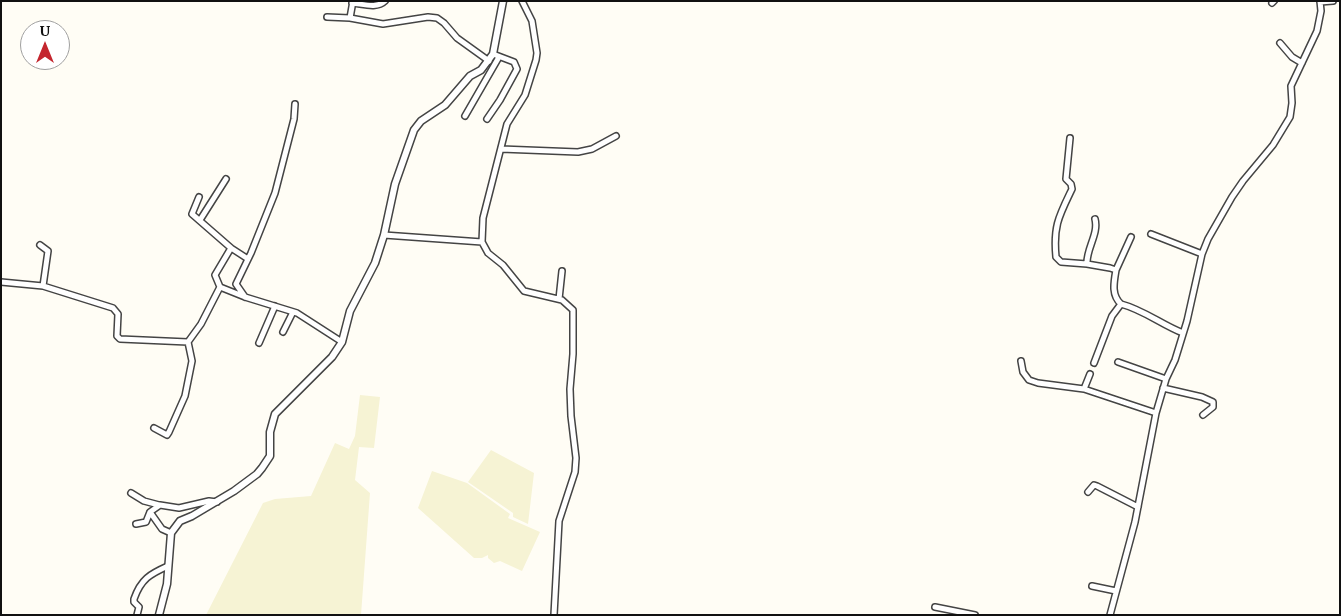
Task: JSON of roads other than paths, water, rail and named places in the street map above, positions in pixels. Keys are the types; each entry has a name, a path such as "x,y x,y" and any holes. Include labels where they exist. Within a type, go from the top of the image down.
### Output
{"street":[{"path":"350,18 353,2 374,6 383,4 385,1"},
{"path":"465,116 496,55 503,1"},
{"path":"522,1 532,20 538,53 525,94 507,124 483,218 482,242 488,253 503,265 524,291 559,299 571,307 574,315 570,389 576,458 575,472 559,521 554,615"},
{"path":"1110,615 1128,552 1156,414 1166,379 1188,321 1202,254 1208,239 1232,197 1273,145 1290,117 1292,103 1291,86 1316,31 1321,11 1320,1 1333,1"},
{"path":"327,17 350,18 384,24 428,17 436,18 444,23 457,38 488,62"},
{"path":"1280,43 1292,57 1302,63"},
{"path":"159,615 167,584 170,533 180,521 217,502 257,474 262,468 270,456 270,432 275,414 332,357 342,342 350,312 373,268 384,235 395,184 414,130 421,121 445,104 470,76 481,70 496,55"},
{"path":"487,119 517,69 514,62 496,55"},
{"path":"245,297 236,284 275,193 294,119 295,104"},
{"path":"501,149 578,152 592,149 616,136"},
{"path":"1070,138 1066,179 1071,184 1072,189 1056,225 1054,236 1056,257 1061,262 1087,264 1116,270"},
{"path":"200,220 226,178"},
{"path":"199,197 192,214 231,248 248,259"},
{"path":"1087,264 1088,252 1096,225 1095,219"},
{"path":"1151,234 1202,254"},
{"path":"384,235 482,242"},
{"path":"1131,237 1116,270 1114,290 1117,300 1121,304 1142,311 1169,328 1183,333"},
{"path":"40,245 48,251 42,286"},
{"path":"231,248 215,275 220,287 293,312 342,342"},
{"path":"559,299 562,270"},
{"path":"1,282 42,286 113,308 118,314 117,336 120,339 188,342"},
{"path":"154,428 166,435 169,432 185,396 192,361 188,342 201,324 220,287"},
{"path":"1094,363 1112,316 1121,304"},
{"path":"259,343 275,306"},
{"path":"283,332 293,312"},
{"path":"1020,361 1023,372 1029,380 1084,389 1156,414"},
{"path":"1118,362 1166,379"},
{"path":"1084,389 1090,374"},
{"path":"1163,388 1202,397 1212,402 1213,407 1203,415"},
{"path":"1088,492 1094,486 1097,486 1138,507"},
{"path":"131,494 160,506 179,508 209,501 217,502"},
{"path":"136,524 146,522 150,512 160,506"},
{"path":"150,512 162,529 170,533"},
{"path":"137,615 139,609 134,599 142,581 150,574 168,566"},
{"path":"1092,586 1116,591"},
{"path":"935,607 975,615"}]}
